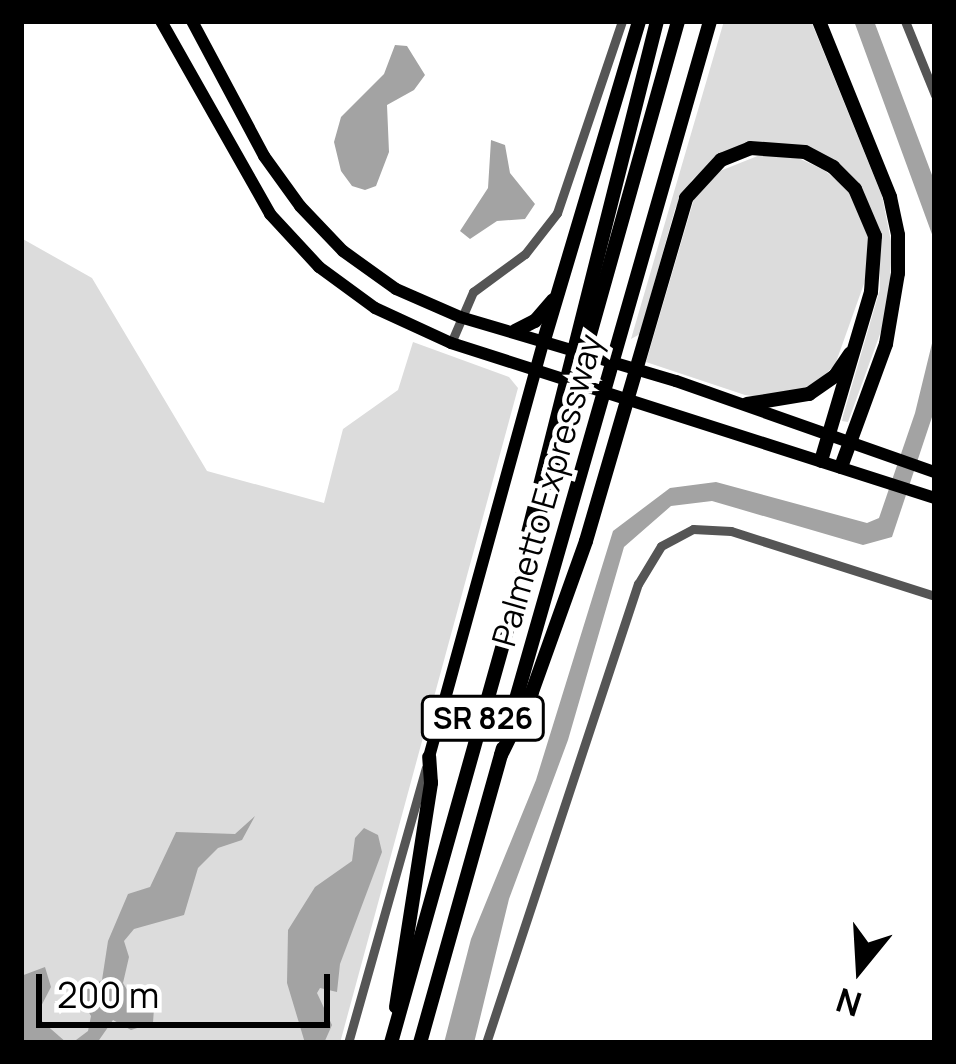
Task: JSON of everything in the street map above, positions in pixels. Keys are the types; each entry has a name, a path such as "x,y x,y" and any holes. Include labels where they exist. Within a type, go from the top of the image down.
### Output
{"highway":[{"path":"544,340 639,21"},
{"path":"585,331 657,21"},
{"name":"Palmetto Expressway","path":"391,1043 516,603 585,331 678,21"},
{"name":"Palmetto Expressway","path":"419,1043 710,21"},
{"path":"819,21 890,197 898,235 897,289 886,344 841,467"},
{"path":"501,755 532,692 620,427 686,198 721,160 776,146 805,152 833,167 868,212 876,262 821,461"},
{"path":"515,332 536,320 556,296"},
{"path":"748,404 794,399 820,388 838,372 858,339"},
{"path":"396,1025 397,980 430,783 429,757"}],"main road":[{"path":"161,21 243,175 293,242 360,299 451,343 935,498"},
{"path":"192,21 264,156 310,219 370,273 460,317 748,404 930,470"},
{"path":"429,757 544,340"}],"street":[{"path":"451,343 475,289 525,254 557,213 622,21"},
{"path":"905,21 935,94"},
{"path":"487,1043 638,584 661,546 693,529 730,531 935,596"},
{"path":"348,1043 429,757"}],"shaded area":[{"path":"724,21 811,21 882,196 892,246 888,312 848,422 842,421 843,416 880,289 879,230 860,187 809,148 754,144 712,162 692,180 675,209 640,334 631,339"},
{"path":"854,21 874,21 935,183 935,266 933,237"},
{"path":"395,45 407,46 425,75 414,90 387,105 389,152 376,186 365,190 352,186 341,171 334,142 341,117 384,74"},
{"path":"491,140 505,145 510,173 535,204 525,219 497,221 470,239 460,231 488,188"},
{"path":"760,155 794,156 824,170 849,190 868,235 866,278 835,365 816,383 776,399 745,395 646,362 694,199 720,171"},
{"path":"21,238 92,278 207,471 324,503 343,429 398,390 413,342 509,377 518,388 340,1043 21,1043"},
{"path":"935,331 935,408 892,537 863,545 712,501 671,506 624,547 568,740 509,899 474,1043 444,1043 471,939 536,780 613,531 670,488 716,482 867,523 879,518 915,413"},
{"path":"255,816 242,840 218,848 198,868 184,915 134,929 124,941 129,957 123,983 131,996 154,1008 153,1023 131,1030 113,1020 97,1043 72,1043 88,1031 91,1016 71,982 94,985 102,980 108,941 128,894 150,887 176,832 235,834"},
{"path":"364,828 378,835 382,852 340,964 337,992 320,988 317,993 332,1025 324,1043 305,1043 287,983 288,930 315,887 352,861 355,838"},
{"path":"45,967 51,987 36,1016 67,1043 21,1043 21,976"}]}
